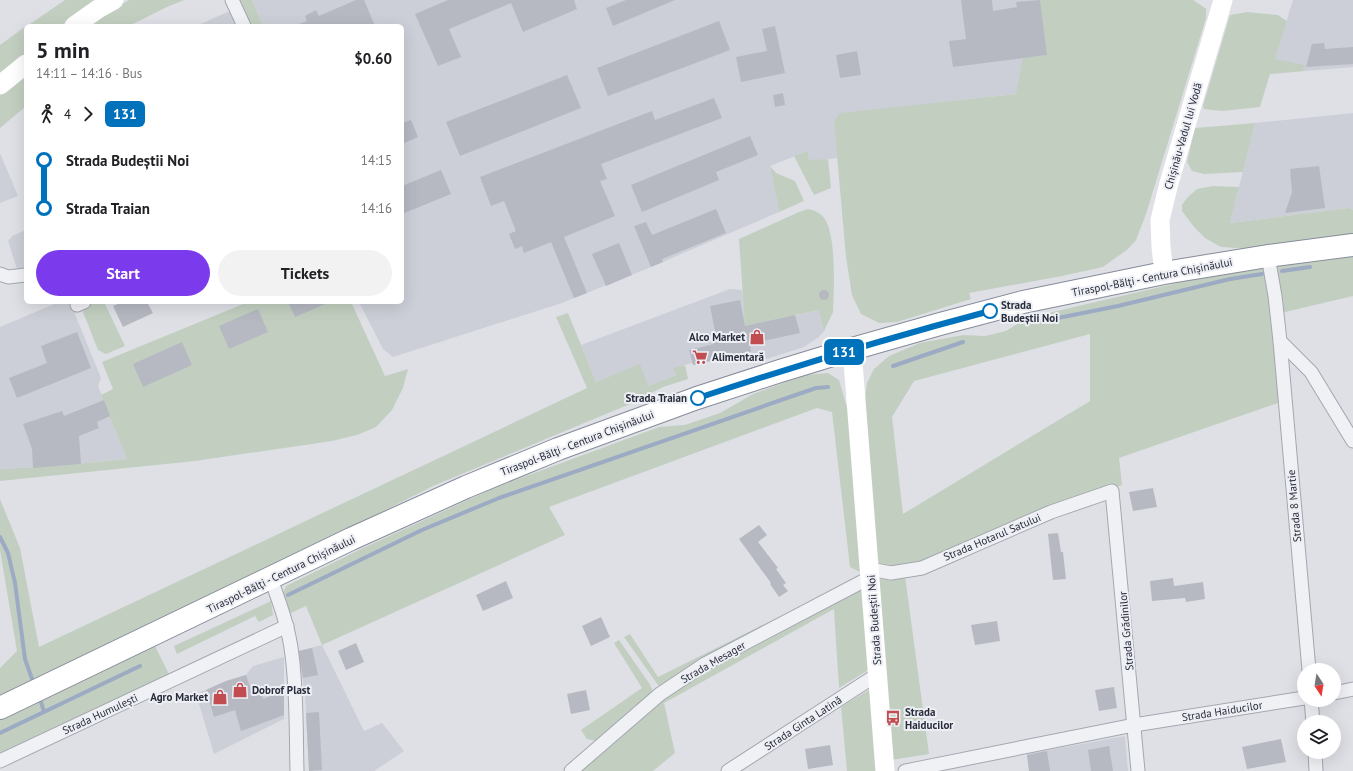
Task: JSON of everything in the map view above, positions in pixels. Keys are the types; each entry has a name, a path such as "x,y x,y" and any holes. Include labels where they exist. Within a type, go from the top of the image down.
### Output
{"highway":[{"name":"Tiraspol-Bălţi - Centura Chișinăului","path":"0,708 271,579 351,539 466,487 558,449 697,398 852,349 1023,302 1164,274 1268,256 1353,245"}],"street":[{"path":"77,24 114,0"},
{"path":"232,0 243,24"},
{"name":"Chișinău-Vadul lui Vodă","path":"1164,274 1160,220 1223,0"},
{"path":"0,85 24,66"},
{"name":"Strada 8 Martie","path":"1268,256 1275,296 1280,341 1308,663"},
{"path":"0,274 8,277 24,275"},
{"path":"1280,341 1312,372 1353,441"},
{"name":"Strada Budeștii Noi","path":"852,349 885,771"},
{"name":"Strada Hotarul Satului","path":"870,573 891,573 922,568 1051,512 1112,491"},
{"name":"Strada Grădinilor","path":"1112,491 1138,771"},
{"name":"Strada Mesager","path":"571,771 660,694 705,664 870,573"},
{"path":"271,579 287,626 292,654 295,686 297,771"},
{"name":"Strada Humulești","path":"0,761 287,626"},
{"name":"Strada Ginta Latină","path":"728,771 878,674"},
{"path":"1341,692 1353,689"},
{"name":"Strada Haiducilor","path":"905,771 1134,725 1297,699"},
{"path":"1315,759 1316,771"}],"shaded area":[{"path":"252,0 1193,0 1206,9 1016,94 936,103 834,121 838,158 809,161 808,151 770,166 779,212 651,267 562,303 393,357 383,349 360,304 404,304 404,24 262,24"},
{"path":"1293,0 1353,0 1353,67 1270,74"},
{"path":"232,10 239,24 200,24"},
{"path":"1353,113 1353,210 1348,208 1230,223 1255,123"},
{"path":"0,153 18,196 0,203"},
{"path":"24,231 24,270 18,272 8,241 12,236"},
{"path":"730,289 742,290 746,326 820,310 824,331 819,337 804,347 754,363 751,352 693,365 692,363 674,368 676,375 648,386 639,365 596,382 581,345"},
{"path":"54,304 71,304 101,378 98,386 127,459 55,466 0,469 0,327"},
{"path":"322,645 364,731 382,723 404,751 374,771 309,771 305,694 298,651"},
{"path":"284,657 284,719 214,754 196,694 226,681 246,675 253,666"},
{"path":"1125,736 1128,771 1029,771 1027,754"}],"green space":[{"path":"65,0 101,0 63,24 30,24"},
{"path":"129,0 184,0 133,24 89,24"},
{"path":"236,0 252,0 262,24 247,24"},
{"path":"1040,0 1193,0 1206,9 1206,18 1146,214 1136,240 1128,249 1103,267 969,293 971,299 897,322 879,323 861,314 852,295 846,257 834,121 840,113 1016,94 1023,58 1047,55"},
{"path":"1247,12 1278,15 1287,21 1275,59 1305,65 1303,71 1270,74 1260,107 1222,111 1204,109 1203,106 1230,15"},
{"path":"24,27 24,56 0,75 0,45"},
{"path":"24,74 24,108 0,128 0,93"},
{"path":"1255,123 1243,172 1204,174 1192,171 1187,162 1195,128"},
{"path":"808,151 809,160 828,159 831,188 814,195 794,156"},
{"path":"770,166 776,173 795,181 804,201 779,212"},
{"path":"1213,186 1239,187 1230,223 1348,208 1353,210 1353,236 1253,249 1221,247 1205,238 1194,227 1182,211 1182,205 1197,189"},
{"path":"808,209 817,212 824,217 830,232 832,243 834,267 833,312 824,331 819,310 745,326 739,239"},
{"path":"1353,252 1353,296 1281,313 1275,261"},
{"path":"1263,263 1269,289 1281,402 1119,458 1122,485 1050,508 922,563 889,567 875,561 863,412 867,383 874,369 889,356 920,343 963,335 985,336 1006,331 1027,318","holes":["1090,334 1090,401 903,514 892,417 914,381"]},
{"path":"87,304 105,304 125,346 106,354 98,350 83,312"},
{"path":"243,304 352,304 385,376 408,369 403,388 392,410 376,427 357,435 332,441 195,461 0,481 0,469 55,466 127,459 101,395 113,389 102,362"},
{"path":"568,313 596,382 640,364 648,386 676,375 673,368 685,365 688,379 663,387 630,404 433,486 0,701 0,668 17,651 0,550 0,499 20,548 39,647 587,388 556,317"},
{"path":"828,373 839,380 848,411 862,573 850,567 832,412 817,408 549,507 565,535 322,645 306,606 287,615 282,595 286,586 361,549 494,488 659,427 685,425 720,413 753,394 805,375"},
{"path":"905,576 929,754 891,760 877,579"},
{"path":"845,584 663,687 658,685 624,637 630,634 658,677"},
{"path":"863,586 870,669 839,688 834,609 664,703 675,753 653,771 579,771 660,698 707,667"},
{"path":"271,601 273,615 259,622 255,616 177,654 174,646"},
{"path":"619,640 649,683 654,693 599,742 587,739 581,730 642,688 614,643"},
{"path":"154,644 170,676 0,756 0,717"},
{"path":"872,688 879,771 847,771 841,707"}],"building":[{"path":"356,0 364,0 374,24 299,24 307,21 305,16 316,10 319,16"},
{"path":"448,0 574,0 577,9 523,32 511,3 449,29 461,57 438,66 415,14"},
{"path":"626,0 675,0 613,26 606,8"},
{"path":"961,0 992,0 993,11 1017,7 1016,2 1040,0 1047,55 953,67 949,41 966,39"},
{"path":"719,21 730,50 608,96 597,68"},
{"path":"775,26 785,73 741,82 736,57 767,51 762,29"},
{"path":"1324,43 1325,49 1353,47 1353,64 1306,67 1312,44"},
{"path":"857,51 861,75 840,78 836,55"},
{"path":"567,75 581,108 460,156 446,122"},
{"path":"783,93 785,105 775,107 773,95"},
{"path":"714,98 722,118 601,164 607,179 600,181 615,216 564,237 587,293 574,298 551,242 524,253 522,246 515,249 509,234 516,231 504,201 491,206 480,177 652,111 655,120"},
{"path":"411,120 418,137 404,143 404,122"},
{"path":"750,136 758,155 716,172 719,180 642,212 631,185"},
{"path":"1319,166 1325,208 1285,213 1292,192 1290,169"},
{"path":"441,170 451,194 404,213 404,185"},
{"path":"716,209 726,233 662,259 663,262 651,267 634,226 646,222 652,235"},
{"path":"619,243 632,275 606,286 592,254"},
{"path":"822,290 826,290 828,291 828,299 822,300 819,297 819,293"},
{"path":"740,300 745,326 795,315 800,333 750,344 751,352 693,365 689,350 714,344 711,332 715,331 710,306"},
{"path":"118,304 148,304 153,313 123,327 113,306"},
{"path":"289,304 325,304 295,317"},
{"path":"258,309 268,332 229,349 219,326"},
{"path":"77,332 91,368 17,398 9,378 47,363 41,346"},
{"path":"182,342 192,365 143,387 133,364"},
{"path":"104,400 110,416 97,422 99,428 79,436 81,464 33,468 32,449 23,424 62,411 64,416"},
{"path":"1153,488 1157,507 1133,511 1129,492"},
{"path":"759,525 767,535 758,542 778,568 776,569 786,583 783,585 788,591 779,597 770,584 771,583 739,539"},
{"path":"1058,533 1061,552 1063,552 1066,579 1053,580 1048,534"},
{"path":"1173,578 1174,586 1203,582 1205,599 1186,602 1185,598 1152,601 1150,581"},
{"path":"506,581 513,598 483,611 476,595"},
{"path":"601,617 610,637 591,646 582,626"},
{"path":"997,621 1000,641 975,645 971,625"},
{"path":"356,643 364,662 346,670 338,651"},
{"path":"312,648 318,675 303,678 299,651"},
{"path":"246,675 250,687 258,684 263,699 284,691 284,715 241,731 235,710 214,717 206,690 226,681"},
{"path":"1114,687 1117,708 1099,711 1095,690"},
{"path":"586,690 590,710 571,714 567,694"},
{"path":"319,712 322,770 309,771 306,713"},
{"path":"1281,739 1286,762 1247,769 1242,747"},
{"path":"830,745 833,765 808,769 805,749"},
{"path":"1109,746 1113,771 1091,771 1088,750"},
{"path":"1047,751 1050,771 1029,771 1027,755"}],"waterway":[{"path":"1282,271 1310,267"},
{"path":"1038,322 1118,306 1230,279 1262,274"},
{"path":"893,366 963,342"},
{"path":"288,595 422,530 499,498 816,388 828,387"},
{"path":"0,537 8,553 15,583 25,659 32,679"},
{"path":"0,733 140,666"},
{"path":"41,702 44,712"}],"bus line":[{"name":"131","path":"698,398 808,362 990,311"}],"place":[{"name":"Strada Budeștii Noi","path":"990,311"},
{"name":"Alco Market","path":"757,337"},
{"name":"Alimentară","path":"700,357"},
{"name":"Strada Traian","path":"698,398"},
{"name":"Dobrof Plast","path":"240,690"},
{"name":"Agro Market","path":"220,697"},
{"name":"Strada Haiducilor","path":"893,718"}]}
